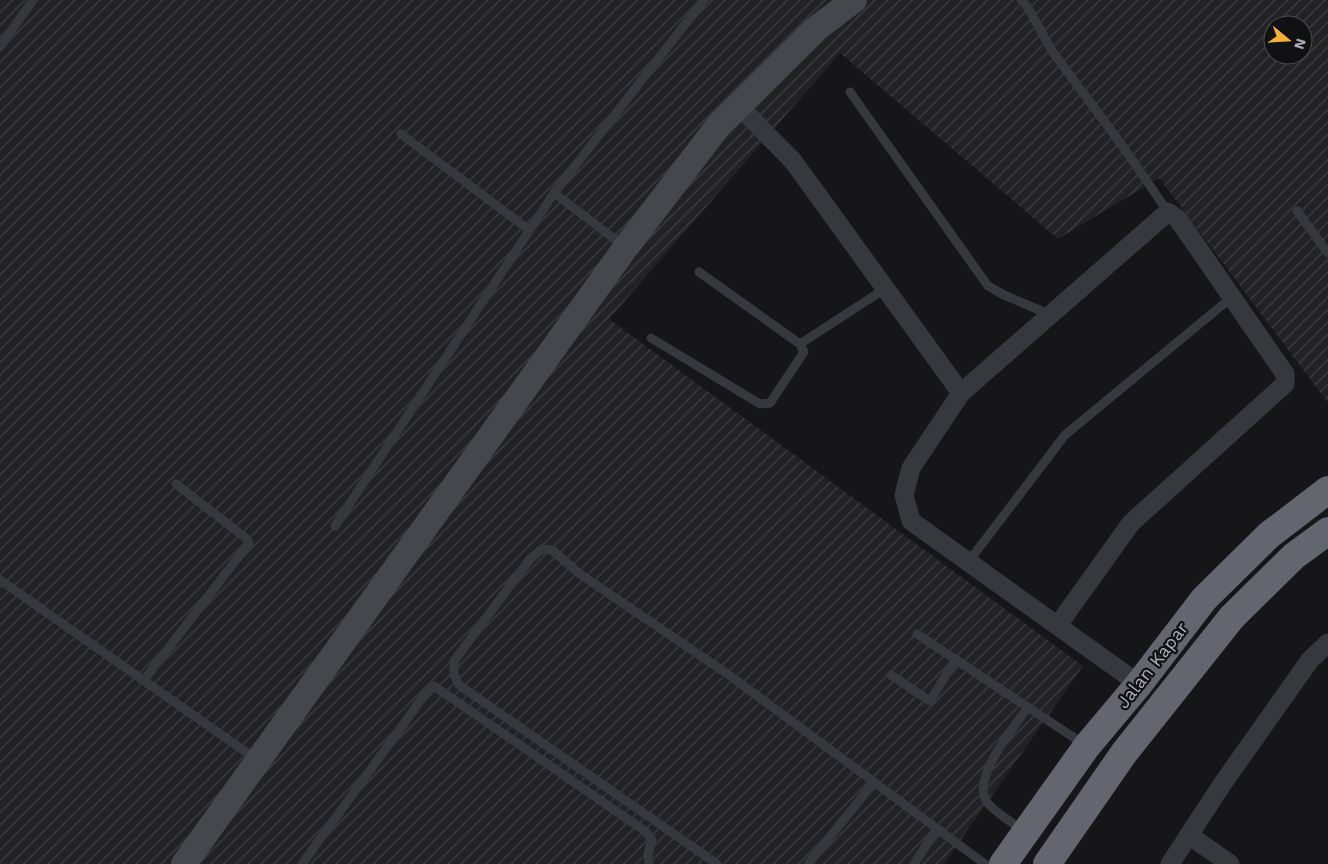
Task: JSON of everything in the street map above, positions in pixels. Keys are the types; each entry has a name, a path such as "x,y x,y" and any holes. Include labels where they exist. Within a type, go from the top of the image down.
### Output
{"highway":[{"name":"Jalan Kapar","path":"990,864 1078,740 1139,684 1204,599 1269,535 1328,490"},
{"name":"Jalan Kapar","path":"1047,864 1124,752 1232,617 1294,556 1328,531"}],"street":[{"path":"184,864 626,247 718,124 816,29 854,0"},
{"path":"738,105 794,161 961,394"},
{"path":"1058,625 1131,523 1285,384 1285,374 1178,219 1168,212 961,394 911,468 904,495 911,521 1139,684"},
{"path":"1170,864 1223,783 1310,660 1328,643"},
{"path":"1189,835 1230,864"}],"lane":[{"path":"0,47 32,0"},
{"path":"335,526 528,229 704,0"},
{"path":"1021,0 1027,6 1052,51 1124,148 1168,212"},
{"path":"850,92 988,286 1051,315"},
{"path":"401,134 528,229"},
{"path":"554,193 626,247"},
{"path":"1297,212 1328,253"},
{"path":"652,338 760,404 770,403 804,352 800,344 699,272"},
{"path":"800,344 886,288"},
{"path":"969,561 1065,435 1232,297"},
{"path":"144,680 249,544 247,539 176,484"},
{"path":"717,864 459,684 454,674 454,661 530,559 542,549 552,550 580,574 729,675 961,846 990,864"},
{"path":"0,580 258,760"},
{"path":"917,634 1078,740"},
{"path":"891,676 930,701 956,659"},
{"path":"302,864 426,693 434,686 645,832 652,840 648,854 650,864"},
{"path":"1017,826 986,802 982,786 988,766 1028,707"},
{"path":"808,864 874,782"},
{"path":"914,864 937,828"}],"shaded area":[{"path":"0,0 1328,0 1328,403 1159,178 1058,239 840,53 609,319 1083,666 944,864 0,864"}]}
